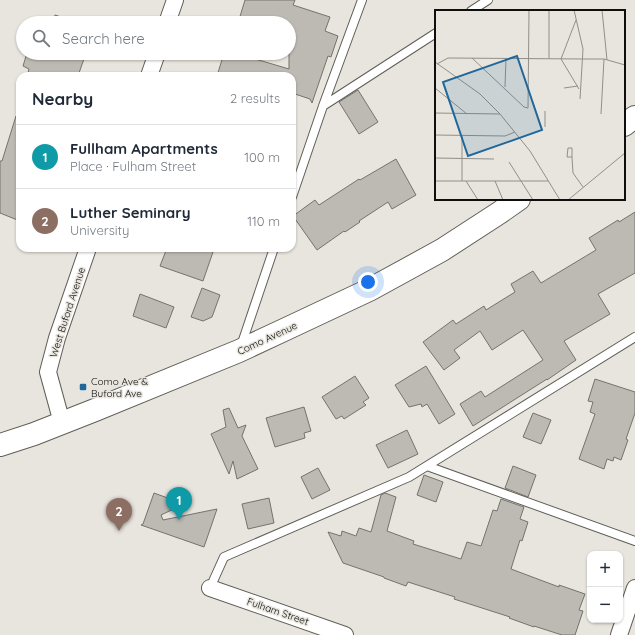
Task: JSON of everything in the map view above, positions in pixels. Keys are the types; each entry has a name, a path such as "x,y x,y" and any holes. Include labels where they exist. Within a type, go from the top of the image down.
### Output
{"main road":[{"path":"625,123 635,117"},
{"name":"Como Avenue","path":"0,445 62,423 239,351 369,290 442,250 499,214 518,200"}],"street":[{"path":"168,16 171,1"},
{"path":"149,72 154,60"},
{"name":"West Buford Avenue","path":"62,423 48,372 57,338 87,252"},
{"name":"Fulham Street","path":"210,588 345,635"},
{"path":"619,635 635,588"}],"lane":[{"path":"296,185 362,0"},
{"path":"473,10 488,0"},
{"path":"323,106 435,35"},
{"path":"239,351 273,252"},
{"path":"210,588 224,557 409,477 635,337"},
{"path":"427,466 635,541"}],"building":[{"path":"245,0 295,0 293,5 330,17 325,31 338,36 331,57 328,56 312,103 310,99 296,94 296,72 218,72 222,60 259,60 289,69 289,60 296,60 296,16 240,16"},
{"path":"25,60 84,60 79,72 28,72 29,69 23,66"},
{"path":"358,90 378,122 359,134 339,102"},
{"path":"16,116 16,219 0,213 0,161 2,161"},
{"path":"396,159 416,195 392,209 388,202 317,250 296,220 296,214 315,200 319,205 359,179 360,180"},
{"path":"635,212 635,273 598,294 610,314 564,341 576,360 473,426 460,404 481,391 485,397 543,360 523,330 492,350 480,331 454,350 460,358 444,370 423,342 453,320 456,324 484,306 486,310 515,292 511,284 533,271 541,283 596,250 589,238 618,220 619,222"},
{"path":"165,252 213,252 203,281 160,266"},
{"path":"202,288 220,295 212,317 203,321 191,317"},
{"path":"140,294 174,307 166,328 133,316"},
{"path":"426,366 455,414 439,424 427,404 422,407 421,404 409,407 395,385"},
{"path":"355,376 369,398 363,402 366,405 344,419 342,416 336,419 322,397"},
{"path":"595,379 635,392 635,413 626,439 628,440 621,460 614,457 613,461 607,459 604,469 579,459 595,414 590,412 593,402 588,401"},
{"path":"304,407 311,431 304,433 305,438 275,447 266,418"},
{"path":"229,408 238,428 246,425 242,436 258,469 237,479 233,461 229,474 211,434 226,427 223,410"},
{"path":"533,413 551,420 541,444 523,437"},
{"path":"407,430 418,454 388,468 376,445"},
{"path":"513,466 536,475 528,497 505,488"},
{"path":"318,468 330,490 312,499 301,477"},
{"path":"424,475 443,482 436,502 417,495"},
{"path":"154,493 184,504 161,515 163,520 217,509 204,547 141,525 143,524"},
{"path":"385,493 396,497 387,531 414,541 413,544 461,559 467,542 481,546 493,510 497,511 501,499 524,507 520,519 528,522 522,541 520,540 511,569 559,587 559,585 585,594 579,610 583,611 575,635 562,635 534,627 509,618 510,617 454,599 455,597 408,582 406,586 343,563 328,532 341,536 342,531 356,536 359,528 371,532 381,495"},
{"path":"269,498 274,523 248,529 242,504"}],"place":[{"name":"Como Ave & Buford Ave","path":"83,387"},
{"name":"Fullham Apartments","path":"179,520"},
{"name":"Luther Seminary","path":"119,531"}]}
